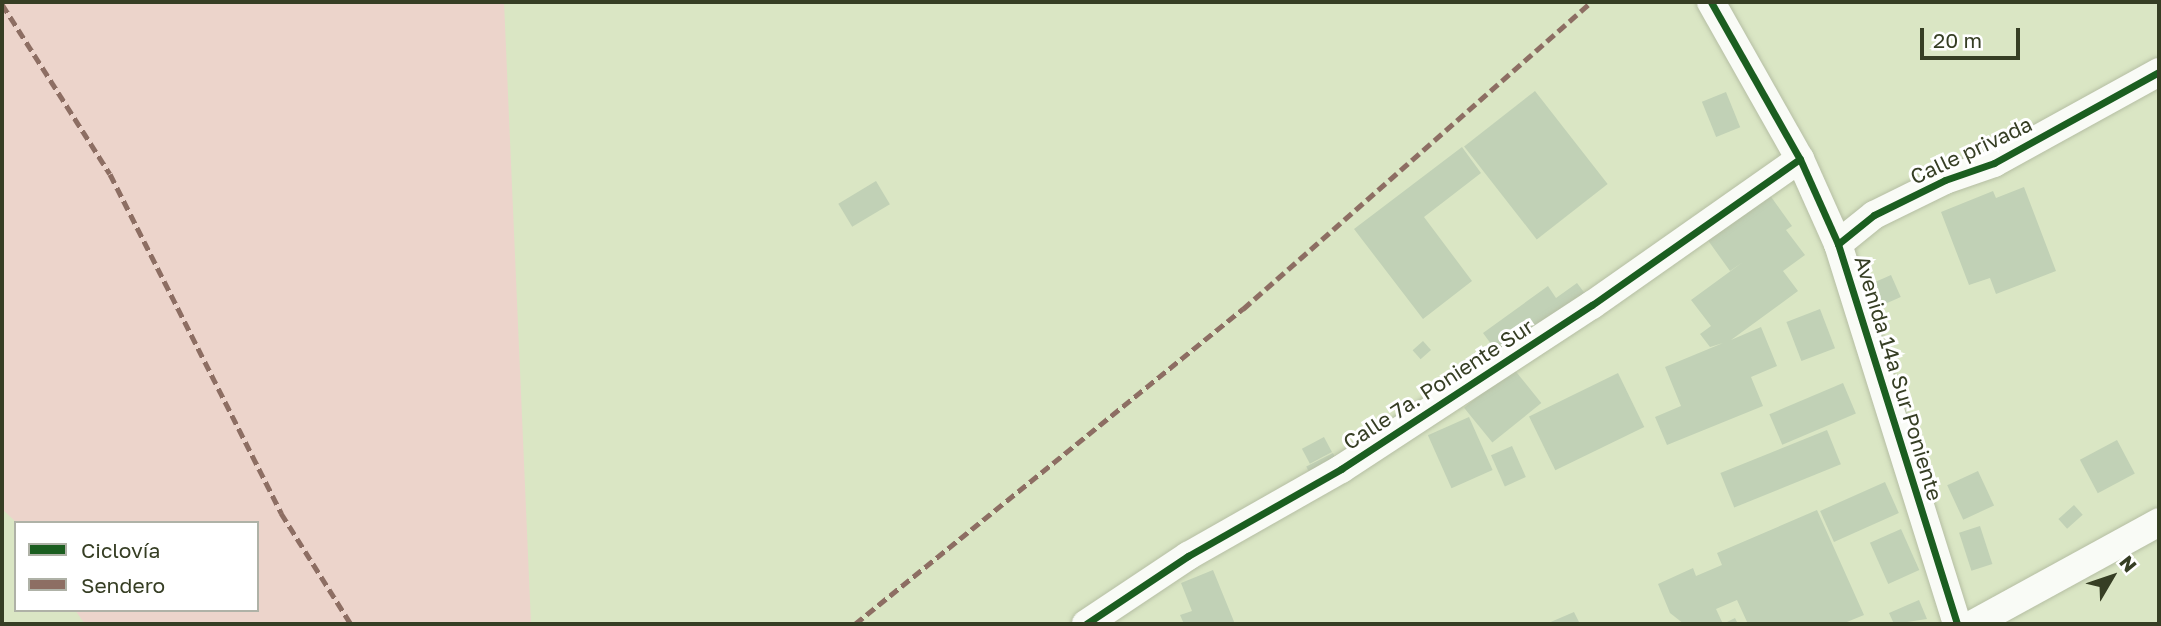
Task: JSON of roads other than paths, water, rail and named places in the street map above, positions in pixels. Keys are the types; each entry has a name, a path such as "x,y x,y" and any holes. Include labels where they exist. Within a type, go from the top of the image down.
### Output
{"street":[{"name":"Avenida 14a Sur Poniente","path":"1711,2 1800,159 1838,244 1957,624"},
{"name":"Calle privada","path":"1838,244 1874,215 1945,180 1994,163 2159,72"},
{"name":"Calle 7a. Poniente Sur","path":"1086,624 1188,556 1352,461 1592,305 1800,159"},
{"path":"1973,624 2159,522"}]}
